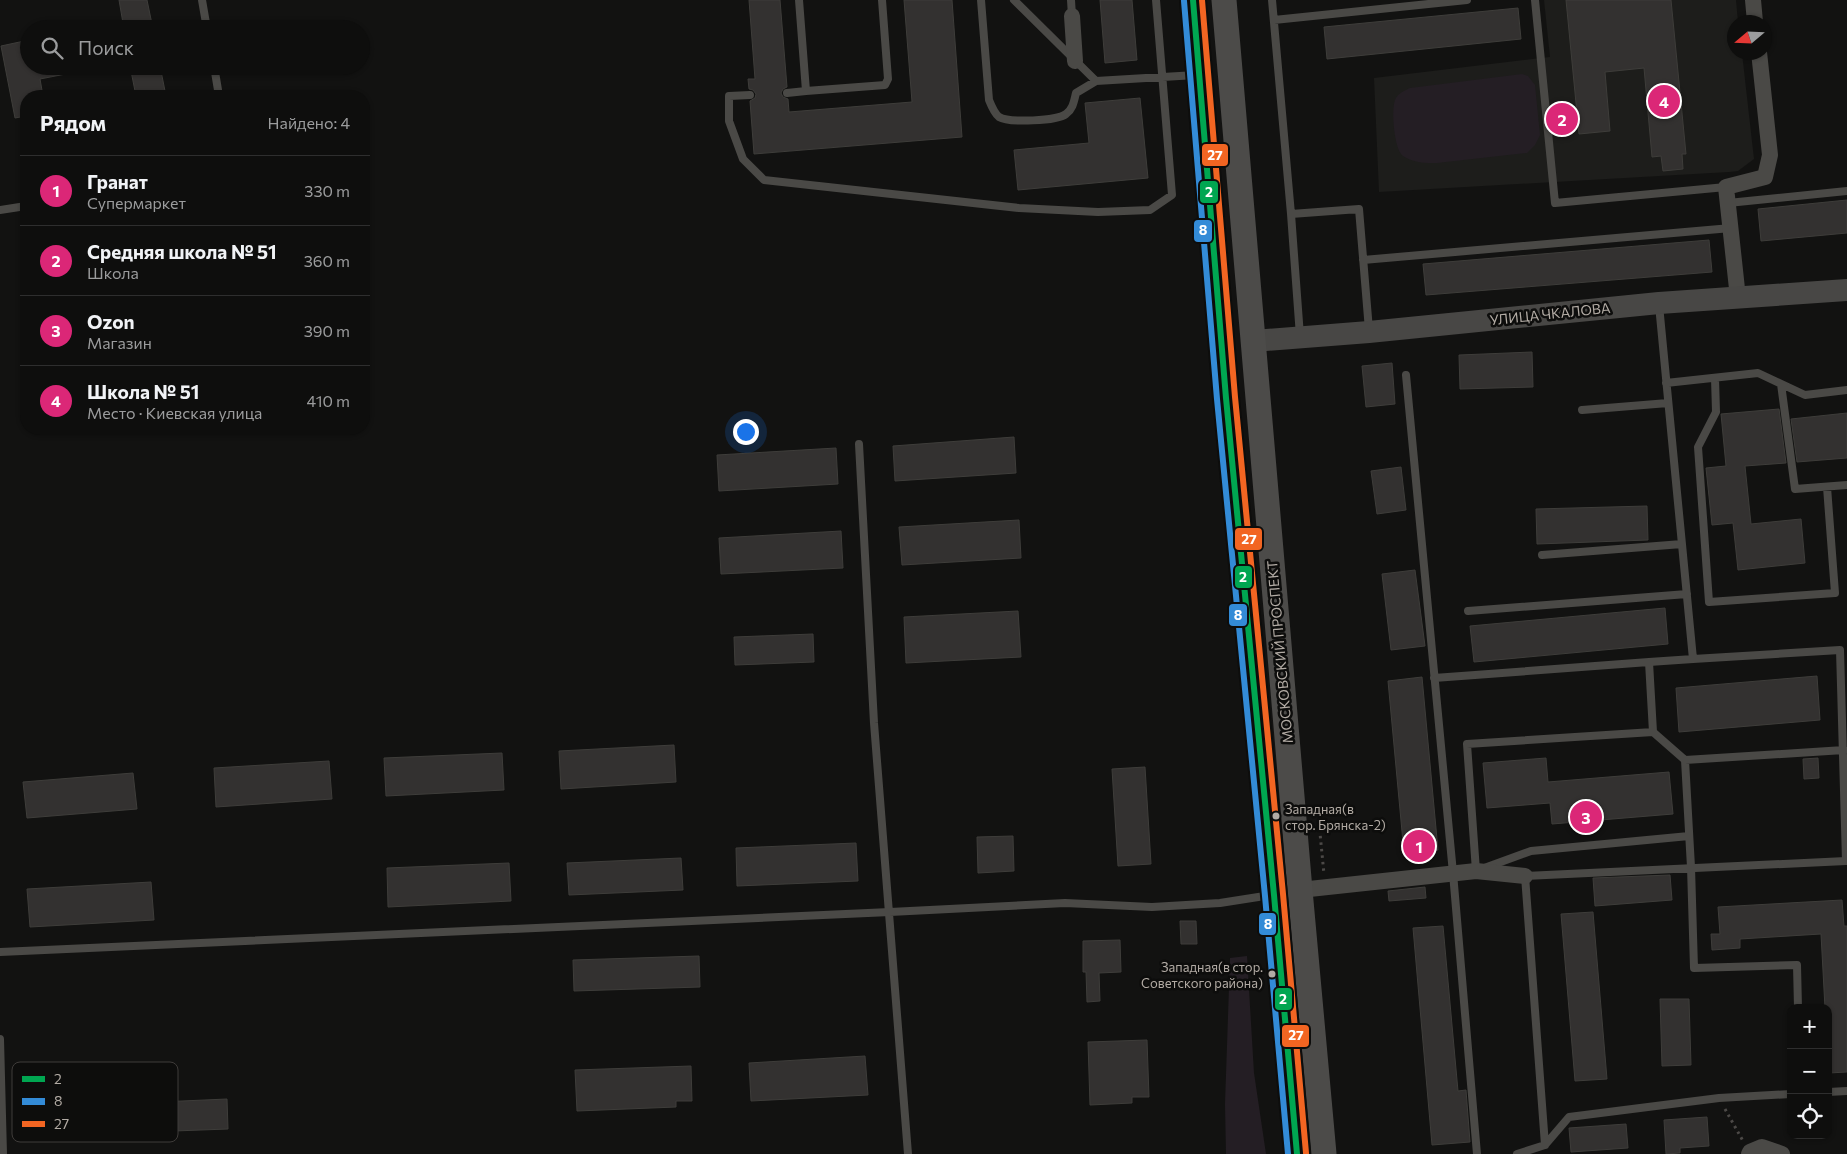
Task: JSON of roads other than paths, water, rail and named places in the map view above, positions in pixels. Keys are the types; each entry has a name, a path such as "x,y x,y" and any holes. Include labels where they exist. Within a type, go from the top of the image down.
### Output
{"main road":[{"name":"МОСКОВСКИЙ ПРОСПЕКТ","path":"1193,0 1227,408 1297,1154"},
{"name":"МОСКОВСКИЙ ПРОСПЕКТ","path":"1224,0 1324,1154"},
{"path":"1200,75 1230,72"}],"street":[{"path":"1753,0 1754,15"},
{"path":"1072,16 1075,61"},
{"path":"1738,298 1727,195 1764,177 1770,155 1759,60"},
{"name":"УЛИЦА ЧКАЛОВА","path":"1254,341 1369,332 1659,303 1847,290"},
{"path":"1300,890 1476,871 1524,876"},
{"path":"1749,1153 1762,1147 1782,1154"}],"lane":[{"path":"202,0 205,20"},
{"path":"799,0 806,91"},
{"path":"787,93 885,85 888,79 882,0"},
{"path":"981,0 989,100 999,117 1013,121 1062,117 1072,109 1076,93 1096,81 1200,75"},
{"path":"1014,0 1096,81"},
{"path":"1071,0 1072,16"},
{"path":"750,95 729,96 729,121 742,159 764,180 1019,208 1098,212 1150,210 1172,195 1156,0"},
{"path":"1272,0 1300,338"},
{"path":"1274,20 1467,0"},
{"path":"1535,0 1555,203 1847,191"},
{"path":"216,75 218,90"},
{"path":"0,210 20,207"},
{"path":"1291,214 1360,209 1369,332"},
{"path":"1363,260 1731,228"},
{"path":"1659,303 1693,659"},
{"path":"1666,383 1758,374 1805,394 1847,390"},
{"path":"1406,375 1453,874 1477,1154"},
{"path":"1715,378 1716,412 1698,447 1709,602 1835,593 1827,486"},
{"path":"1781,384 1794,489 1847,485"},
{"path":"1582,410 1668,403"},
{"path":"859,444 874,723 908,1154"},
{"path":"1542,555 1682,544"},
{"path":"1468,611 1687,594"},
{"path":"1434,678 1840,650 1844,668 1846,861 1524,876 1545,1145"},
{"path":"1649,662 1653,732"},
{"path":"1689,836 1531,851 1476,871 1467,744 1653,732 1685,760 1844,750"},
{"path":"1685,760 1694,968 1797,965 1798,1004"},
{"path":"0,952 890,912 1065,902 1152,907 1220,903 1274,895"},
{"path":"0,1039 3,1154"},
{"path":"1832,1092 1847,1091"},
{"path":"1517,1154 1545,1145 1569,1117 1719,1098 1787,1094"}],"place":[{"name":"Школа № 51","path":"1664,101"},
{"name":"Средняя школа № 51","path":"1562,119"},
{"name":"Западная(в стор. Брянска-2)","path":"1276,816"},
{"name":"Ozon","path":"1586,817"},
{"name":"Гранат","path":"1419,846"},
{"name":"Западная(в стор. Советского района)","path":"1272,974"}]}
